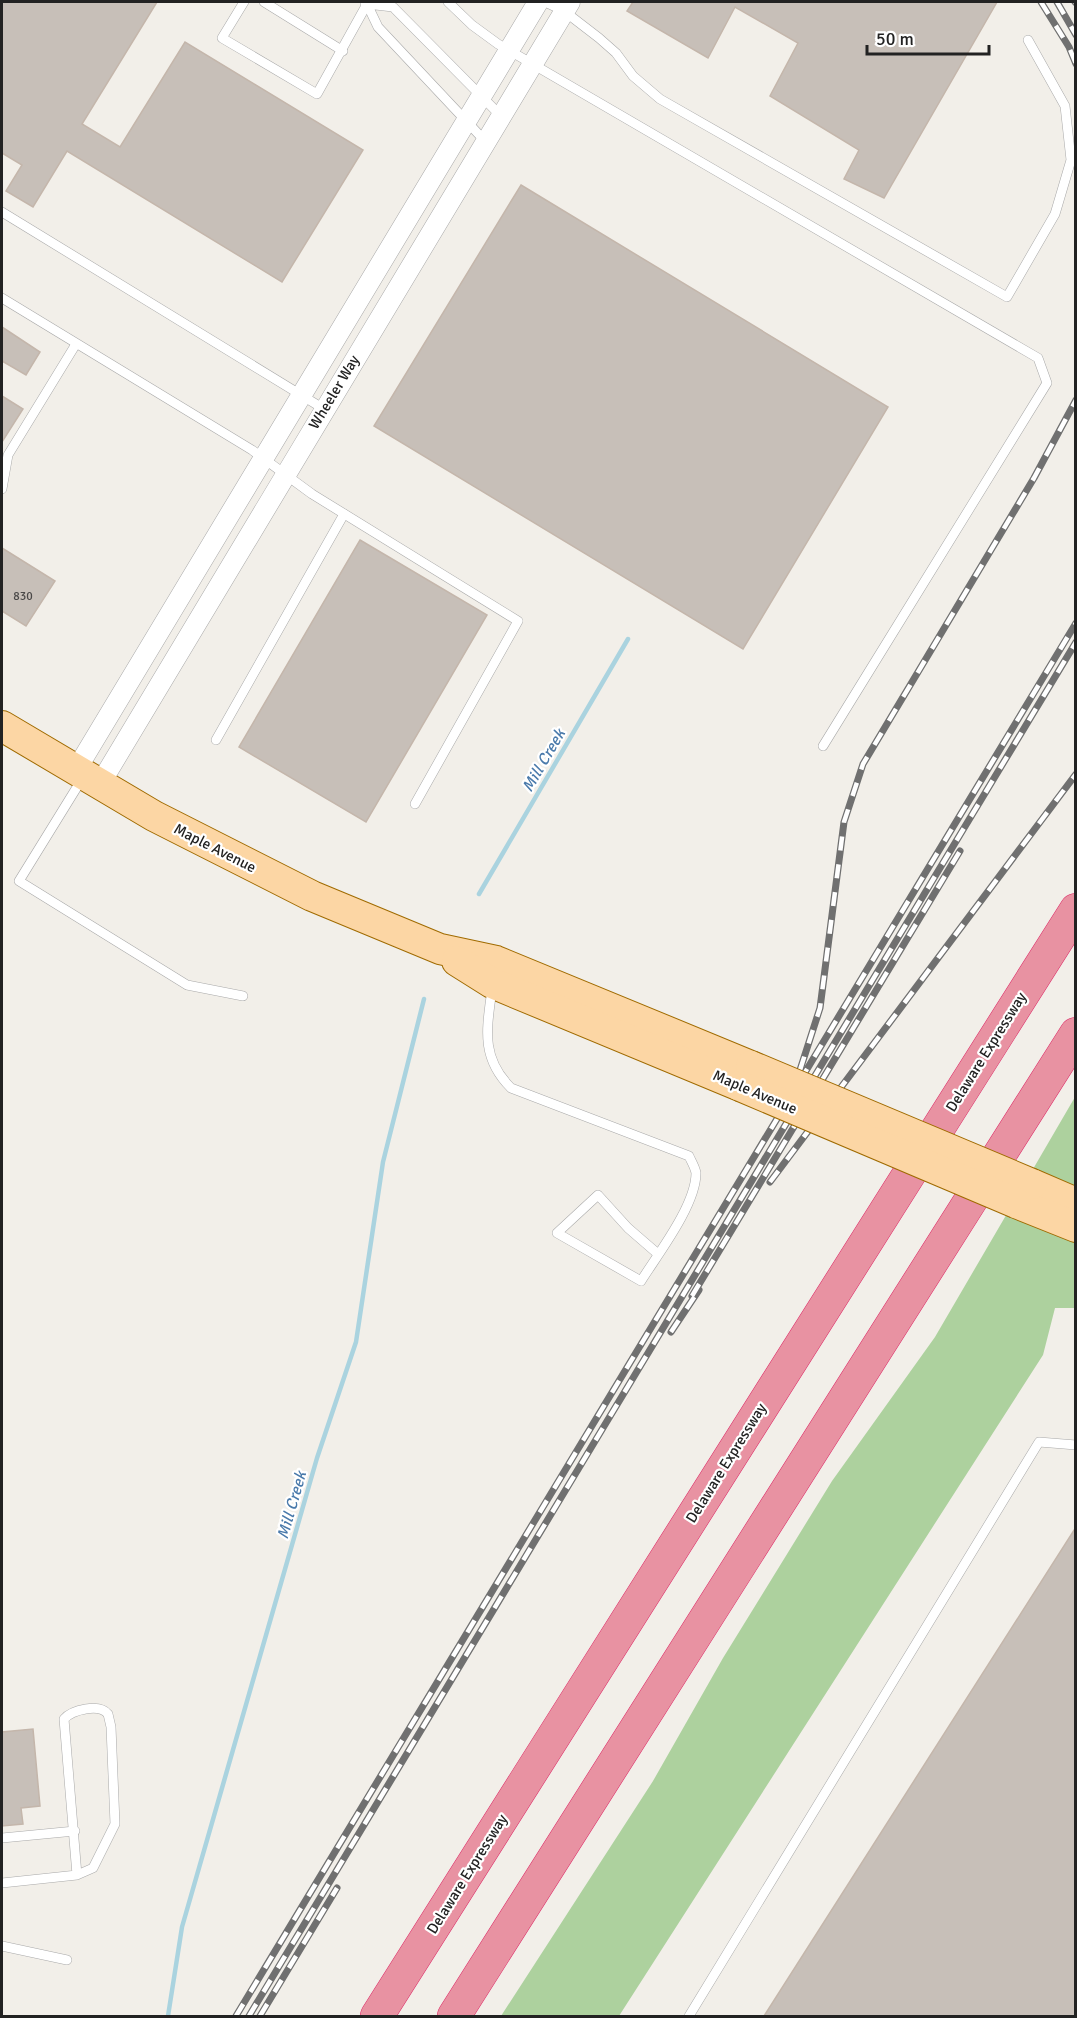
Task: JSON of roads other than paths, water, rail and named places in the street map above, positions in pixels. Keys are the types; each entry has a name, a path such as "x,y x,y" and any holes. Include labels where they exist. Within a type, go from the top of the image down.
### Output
{"highway":[{"name":"Delaware Expressway","path":"377,2016 1076,910"},
{"path":"454,2016 1076,1034"}],"main road":[{"name":"Maple Avenue","path":"2,726 154,816 264,873 369,922 440,950 496,961 745,1076 1024,1193 1076,1227"},
{"name":"Maple Avenue","path":"440,950 492,983 745,1076"},
{"name":"Maple Avenue","path":"1024,1193 1076,1203"}],"street":[{"name":"Wheeler Way","path":"87,776 262,460 538,2"},
{"name":"Wheeler Way","path":"87,776 284,476 567,6"}],"lane":[{"path":"244,2 222,38 317,94 343,51 365,3"},
{"path":"264,2 343,51"},
{"path":"448,2 472,25 509,50 1038,358 1047,383 823,746"},
{"path":"545,2 567,6 616,53 633,76 660,99 1007,297 1055,213 1071,160 1065,106 1028,40"},
{"path":"365,3 393,7 501,116"},
{"path":"365,3 378,27 485,141"},
{"path":"2,212 324,409"},
{"path":"2,298 252,450 284,476 518,621 415,804"},
{"path":"2,489 8,455 76,344"},
{"path":"216,740 344,514"},
{"path":"87,776 19,881 187,985 243,996"},
{"path":"492,983 487,1027 488,1048 497,1073 511,1088 689,1156 696,1170 694,1191 658,1254 641,1281 557,1233 598,1195 628,1228 658,1254"},
{"path":"689,2016 1039,1442 1076,1445"},
{"path":"2,1883 77,1875 93,1868 115,1824 111,1727 104,1710 70,1713 64,1719 77,1875"},
{"path":"2,1838 75,1831"},
{"path":"2,1946 67,1959"}],"waterway":[{"name":"Mill Creek","path":"479,894 628,639"},
{"name":"Mill Creek","path":"168,2016 182,1927 317,1458 356,1342 383,1162 424,999"}],"railway":[{"path":"1041,2 1069,47 1076,64"},
{"path":"1057,2 1076,35"},
{"path":"800,1070 820,1008 844,822 863,764 1034,478 1076,400"},
{"path":"236,2016 1076,623"},
{"path":"249,2016 1076,642"},
{"path":"770,1182 1076,774"},
{"path":"692,1296 960,851"},
{"path":"671,1332 699,1290"},
{"path":"260,2016 337,1888"}]}
